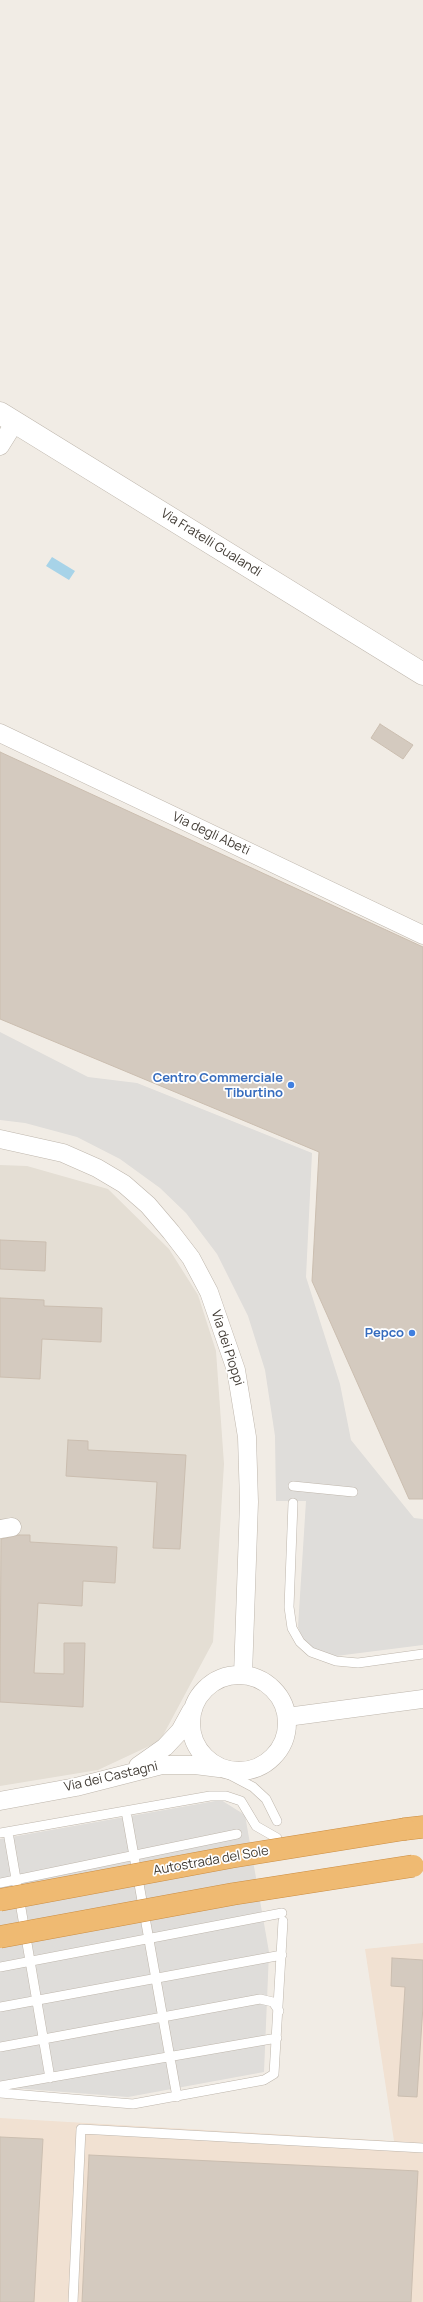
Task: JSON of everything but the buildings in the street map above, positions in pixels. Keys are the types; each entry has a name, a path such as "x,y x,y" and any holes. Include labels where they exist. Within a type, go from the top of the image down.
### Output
{"highway":[{"name":"Autostrada del Sole","path":"0,1900 231,1857 414,1828"},
{"path":"0,1937 233,1894 418,1865"}],"street":[{"path":"0,446 7,418"},
{"name":"Via Fratelli Gualandi","path":"7,418 423,674"},
{"name":"Via degli Abeti","path":"0,733 423,935"},
{"name":"Via dei Pioppi","path":"0,1139 63,1153 97,1168 124,1184 148,1205 171,1232 191,1258 209,1292 236,1370 248,1437 250,1502 243,1675"},
{"name":"Via dei Castagni","path":"0,1801 76,1787 162,1765 189,1764 219,1768 246,1771 267,1763 283,1743 287,1717 282,1701 272,1688 259,1679 243,1675 228,1676 215,1682 203,1691 195,1703 191,1718 192,1734 198,1749 205,1757 219,1768"},
{"path":"287,1717 423,1699"},
{"path":"116,1776 146,1762 165,1747 180,1731 195,1703"}],"lane":[{"path":"293,1486 353,1492"},
{"path":"293,1503 289,1607 292,1628 300,1642 311,1652 336,1661 358,1663 423,1654"},
{"path":"219,1768 253,1787 266,1799 276,1821"},
{"path":"50,2078 17,1880 4,1833 210,1796 233,1797 241,1801 247,1808 256,1826 277,1838"},
{"path":"126,1811 164,2017 177,2097"},
{"path":"0,1883 237,1834"},
{"path":"0,1967 150,1939 283,1917 279,2011 274,2074 264,2080 133,2104 0,2093"},
{"path":"0,2007 282,1955"},
{"path":"0,2047 260,1999 273,2002 279,2011"},
{"path":"0,2086 277,2038"},
{"path":"72,2302 81,2129 423,2148"}],"shaded area":[{"path":"0,1032 88,1077 137,1083 312,1153 306,1277 340,1384 351,1440 414,1518 423,1519 423,1645 336,1656 314,1650 303,1640 298,1627 306,1501 276,1501 275,1436 265,1370 248,1316 217,1254 186,1213 160,1188 120,1159 77,1137 25,1123 0,1120"},
{"path":"0,1165 27,1166 108,1189 169,1249 198,1295 216,1351 224,1464 213,1642 160,1741 98,1770 0,1786"},
{"path":"221,1800 245,1815 269,1952 264,2072 128,2097 0,2087 0,1839"},
{"path":"423,1943 423,2302 0,2302 0,2118 394,2141 365,1949"}],"water":[{"path":"52,557 75,571 69,580 46,566"}],"place":[{"name":"Centro Commerciale Tiburtino","path":"291,1085"},
{"name":"Pepco","path":"412,1333"}]}
